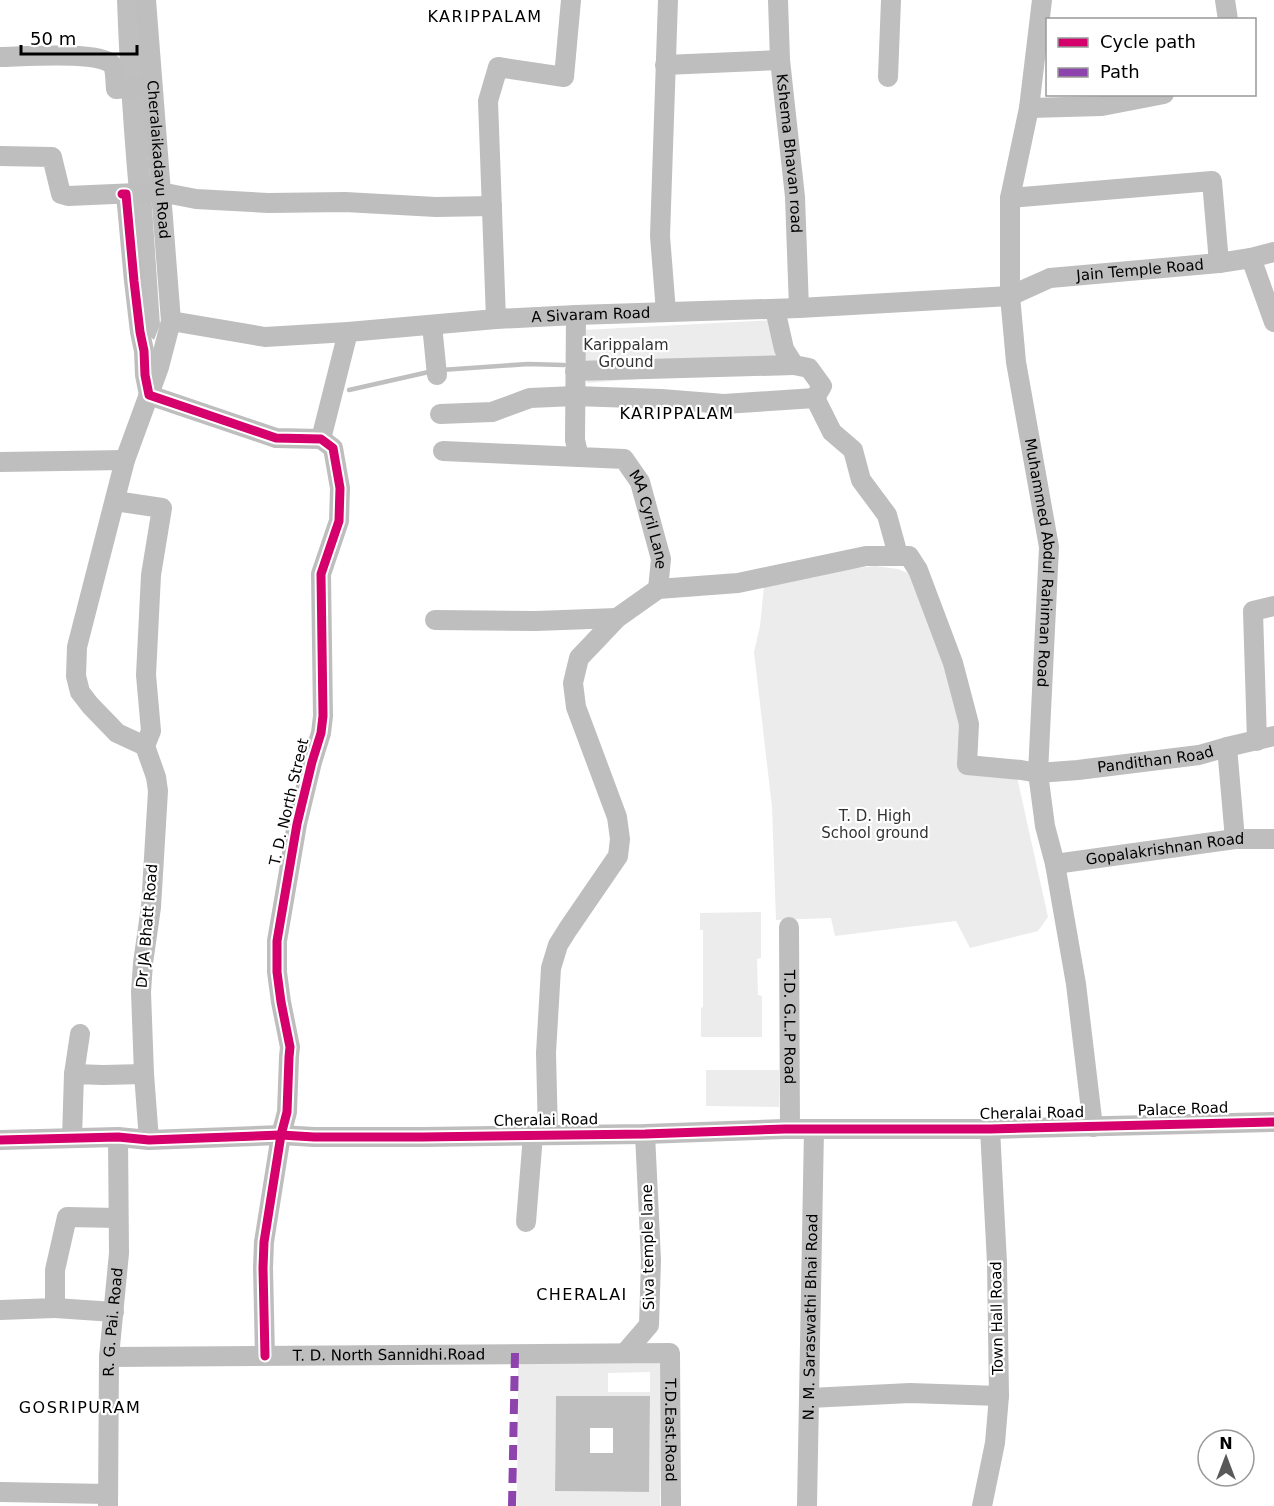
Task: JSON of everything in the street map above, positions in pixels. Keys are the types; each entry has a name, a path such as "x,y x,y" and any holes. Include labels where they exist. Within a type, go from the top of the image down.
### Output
{"street":[{"name":"Cheralaikadavu Road","path":"145,746 117,733 80,692 76,676 76,647 126,460 159,368 171,321 157,192 146,0"},
{"path":"496,319 488,100 498,67 564,77 571,0"},
{"path":"666,312 660,236 668,0"},
{"name":"Kshema Bhavan road","path":"778,0 780,60 795,197 799,308"},
{"path":"888,77 891,0"},
{"name":"Muhammed Abdul Rahiman Road","path":"1042,0 1029,108 1010,198 1010,296 1016,362 1049,547 1038,773 1045,826 1055,864 1076,984 1093,1127"},
{"path":"1225,0 1228,18"},
{"path":"0,57 82,56 101,58 109,61 114,67 116,89 152,86"},
{"path":"665,65 780,60"},
{"path":"1029,108 1102,106 1154,96"},
{"path":"0,156 52,156 61,194 68,196 157,192 196,199 268,203 345,202 436,207 492,206"},
{"path":"1010,198 1212,181 1220,263"},
{"path":"126,194 134,281 149,395 276,438 321,439 348,332"},
{"name":"Jain Temple Road","path":"1010,296 1050,278 1220,263 1274,252"},
{"path":"1251,258 1274,322"},
{"name":"A Sivaram Road","path":"171,321 265,337 496,319 799,308 1010,296"},
{"path":"775,309 784,349 794,365"},
{"path":"443,451 579,457 574,440 576,315"},
{"path":"432,325 437,370"},
{"path":"575,371 794,365 809,369 822,386 815,398"},
{"path":"440,414 492,412 530,398 575,396 724,404 815,398"},
{"path":"526,1221 540,1135 551,968 558,945 618,856 620,839 617,817 576,707 573,683 579,658 617,618 658,589 738,583 866,556 898,555 887,515 861,480 853,450 832,432 815,398"},
{"name":"T. D. North Street","path":"265,1356 264,1242 281,1135 288,1112 290,1047 279,992 277,941 297,824 321,733 323,716 321,574 339,521 340,488 333,448 321,439"},
{"name":"MA Cyril Lane","path":"579,457 624,459 640,482 661,559 658,589"},
{"path":"0,462 126,460"},
{"path":"115,501 162,508 152,574 146,675 151,731 145,746"},
{"name":"Pandithan Road","path":"898,555 909,556 918,570 953,663 969,724 967,765 1038,773 1078,770 1199,755 1265,738"},
{"path":"1265,738 1253,611 1274,606"},
{"path":"435,620 536,621 617,618"},
{"name":"Dr JA Bhatt Road","path":"145,746 156,777 158,791 151,906 141,978 149,1140"},
{"path":"1227,747 1234,839"},
{"name":"Gopalakrishnan Road","path":"1055,864 1234,839 1274,839"},
{"name":"T.D. G.L.P Road","path":"789,927 790,1129"},
{"path":"72,1138 74,1074 80,1034"},
{"path":"74,1074 144,1074"},
{"name":"Palace Road","path":"1093,1127 1274,1122"},
{"name":"Cheralai Road","path":"0,1140 118,1137 149,1140 281,1135 412,1137 645,1134 790,1129 1093,1127"},
{"name":"N. M. Saraswathi Bhai Road","path":"807,1506 814,1129"},
{"name":"Town Hall Road","path":"982,1506 995,1443 999,1396 997,1263 990,1129"},
{"name":"Siva temple lane","path":"626,1353 649,1325 651,1260 645,1134"},
{"name":"R. G. Pai. Road","path":"108,1500 109,1357 119,1253 118,1137"},
{"path":"55,1308 55,1270 67,1217 118,1218"},
{"path":"0,1310 55,1308 114,1312"},
{"name":"T. D. North Sannidhi.Road","path":"109,1357 670,1353"},
{"name":"T.D.East.Road","path":"670,1353 671,1506"},
{"path":"810,1398 910,1393 999,1396"},
{"path":"0,1492 56,1500 108,1500"}],"green space":[{"name":"Karippalam Ground","path":"775,320 777,368 587,383 583,330"},
{"name":"T. D. High School ground","path":"875,566 898,569 910,574 953,688 960,721 960,768 1017,777 1048,917 1038,931 970,948 956,921 835,936 831,918 776,920 772,807 754,652 760,626 764,586 801,574"},
{"path":"761,912 761,958 757,959 758,995 762,996 762,1037 701,1037 703,930 700,930 700,913"},
{"path":"706,1070 779,1070 779,1107 706,1106"},
{"path":"518,1358 661,1359 660,1506 517,1506","holes":["650,1372 650,1392 608,1392 608,1373","556,1396 650,1396 649,1492 555,1491"]}],"shaded area":[{"path":"117,0 138,0 160,325 154,340 144,331 134,248"},
{"path":"556,1396 650,1396 649,1492 555,1491","holes":["590,1428 613,1428 613,1453 590,1453"]}],"waterway":[{"path":"441,370 528,364 564,365"},
{"path":"349,390 433,371"}],"marked path":[{"path":"512,1506 515,1353"}],"cycle path":[{"path":"122,194 126,194 134,281 149,395 276,438 321,439 333,448 340,488 339,521 321,574 323,716 321,733 297,824 277,941 277,972 290,1047 287,1112 281,1135 264,1242 265,1356"},
{"path":"0,1140 118,1137 149,1140 281,1135 423,1137 645,1134 785,1129 990,1129 1274,1122"}],"district":[{"name":"KARIPPALAM","path":"485,16"},
{"name":"KARIPPALAM","path":"677,413"},
{"name":"CHERALAI","path":"582,1294"},
{"name":"GOSRIPURAM","path":"80,1407"}]}
